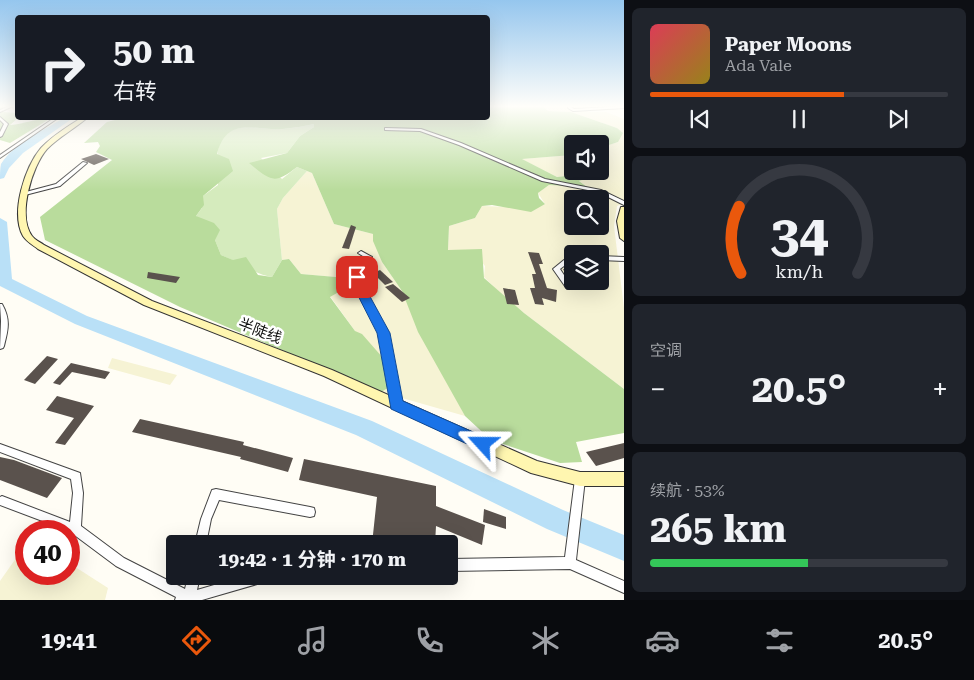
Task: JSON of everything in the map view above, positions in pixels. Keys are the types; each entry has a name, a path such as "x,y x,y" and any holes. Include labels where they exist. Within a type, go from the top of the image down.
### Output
{"street":[{"path":"0,157 33,134"},
{"name":"半陡线","path":"64,134 40,154 21,207 22,222 27,236 41,247 148,303 328,373 536,468 580,479 624,479"},
{"path":"431,134 460,144 544,180 598,191 624,203"},
{"path":"25,193 58,185 85,163"},
{"path":"624,209 621,221 624,238"},
{"path":"361,253 369,257 369,270 356,280 384,333 396,404"},
{"path":"609,258 624,259"},
{"path":"564,263 556,269 564,280"},
{"path":"0,306 6,314 5,329 0,346"},
{"path":"0,448 76,476 78,493 76,520"},
{"path":"570,563 580,479"},
{"path":"202,535 216,494 310,512"},
{"path":"2,501 52,520"},
{"path":"80,533 120,562 186,599 235,585"},
{"path":"458,565 570,563 624,587"},
{"path":"186,599 191,585"}],"shaded area":[{"path":"617,134 624,134 624,203 617,206 614,226 624,308 624,389 524,313 495,288 484,277 485,266 473,251 448,250 449,226 475,218 482,206 511,207 545,204 538,193 549,185 586,186 579,181 609,180 609,145 618,142"},
{"path":"564,156 564,176 557,177 521,159"},
{"path":"307,171 312,173 334,224 373,234 382,262 402,291 465,416 381,392 355,331 330,296 344,289 336,277 301,274 289,259 282,260 277,209 283,198"},
{"path":"112,358 177,375 170,385 108,368"},
{"path":"15,560 15,585 80,585 80,570 108,588 105,600 0,600 0,581"}],"green space":[{"path":"0,134 25,134 10,143 0,140"},
{"path":"94,134 227,134 217,154 229,159 233,171 203,196 204,205 196,216 214,223 220,230 215,240 221,255 233,260 246,257 258,275 272,277 282,260 289,259 301,274 336,277 345,283 344,289 330,297 355,331 362,334 383,358 393,385 381,392 180,307 45,240 40,217 112,160 96,152 100,146 98,142 84,143"},
{"path":"303,134 287,153 261,158 282,179 297,167 307,171 283,198 277,209 282,260 272,277 221,255 215,240 196,216 202,208 203,196 218,185 218,153 220,143 225,135"},
{"path":"303,134 622,134 618,142 609,145 609,135 564,135 564,156 522,159 557,177 564,176 564,180 582,180 579,181 587,187 549,185 538,193 539,198 545,204 531,212 492,205 482,206 475,218 449,226 448,250 482,249 484,278 524,313 624,389 624,433 576,442 582,462 560,463 491,440 465,416 418,332 402,291 382,262 373,241 373,234 334,224 312,173 297,167 283,176 273,178 263,174 249,163 287,153"}],"building":[{"path":"96,154 109,159 94,165 81,159"},
{"path":"351,225 356,227 349,249 342,248"},
{"path":"528,252 539,253 543,264 539,264 547,288 557,290 556,302 542,298 544,305 535,304 530,288 535,288 532,274 536,274"},
{"path":"380,270 393,282 385,285 373,273"},
{"path":"148,272 180,277 176,283 147,278"},
{"path":"393,284 410,298 402,302 385,287"},
{"path":"503,288 515,290 519,305 507,304"},
{"path":"47,356 58,359 35,384 24,380"},
{"path":"71,363 110,372 105,379 72,372 60,385 53,383"},
{"path":"57,396 94,406 65,445 55,443 74,418 46,410"},
{"path":"140,419 244,442 243,445 293,458 288,472 240,459 241,457 132,432"},
{"path":"624,443 624,458 596,466 586,452"},
{"path":"0,457 14,460 62,478 47,498 0,480"},
{"path":"304,459 436,486 436,506 485,525 482,545 436,526 436,535 373,535 377,497 299,480"},
{"path":"484,509 506,517 506,529 483,522"}],"waterway":[{"path":"0,176 11,159 44,134"},
{"path":"0,222 5,282 81,320 364,428 556,520 624,548"}],"route":[{"path":"357,277 356,280 362,294 384,333 396,404 483,444"}]}
